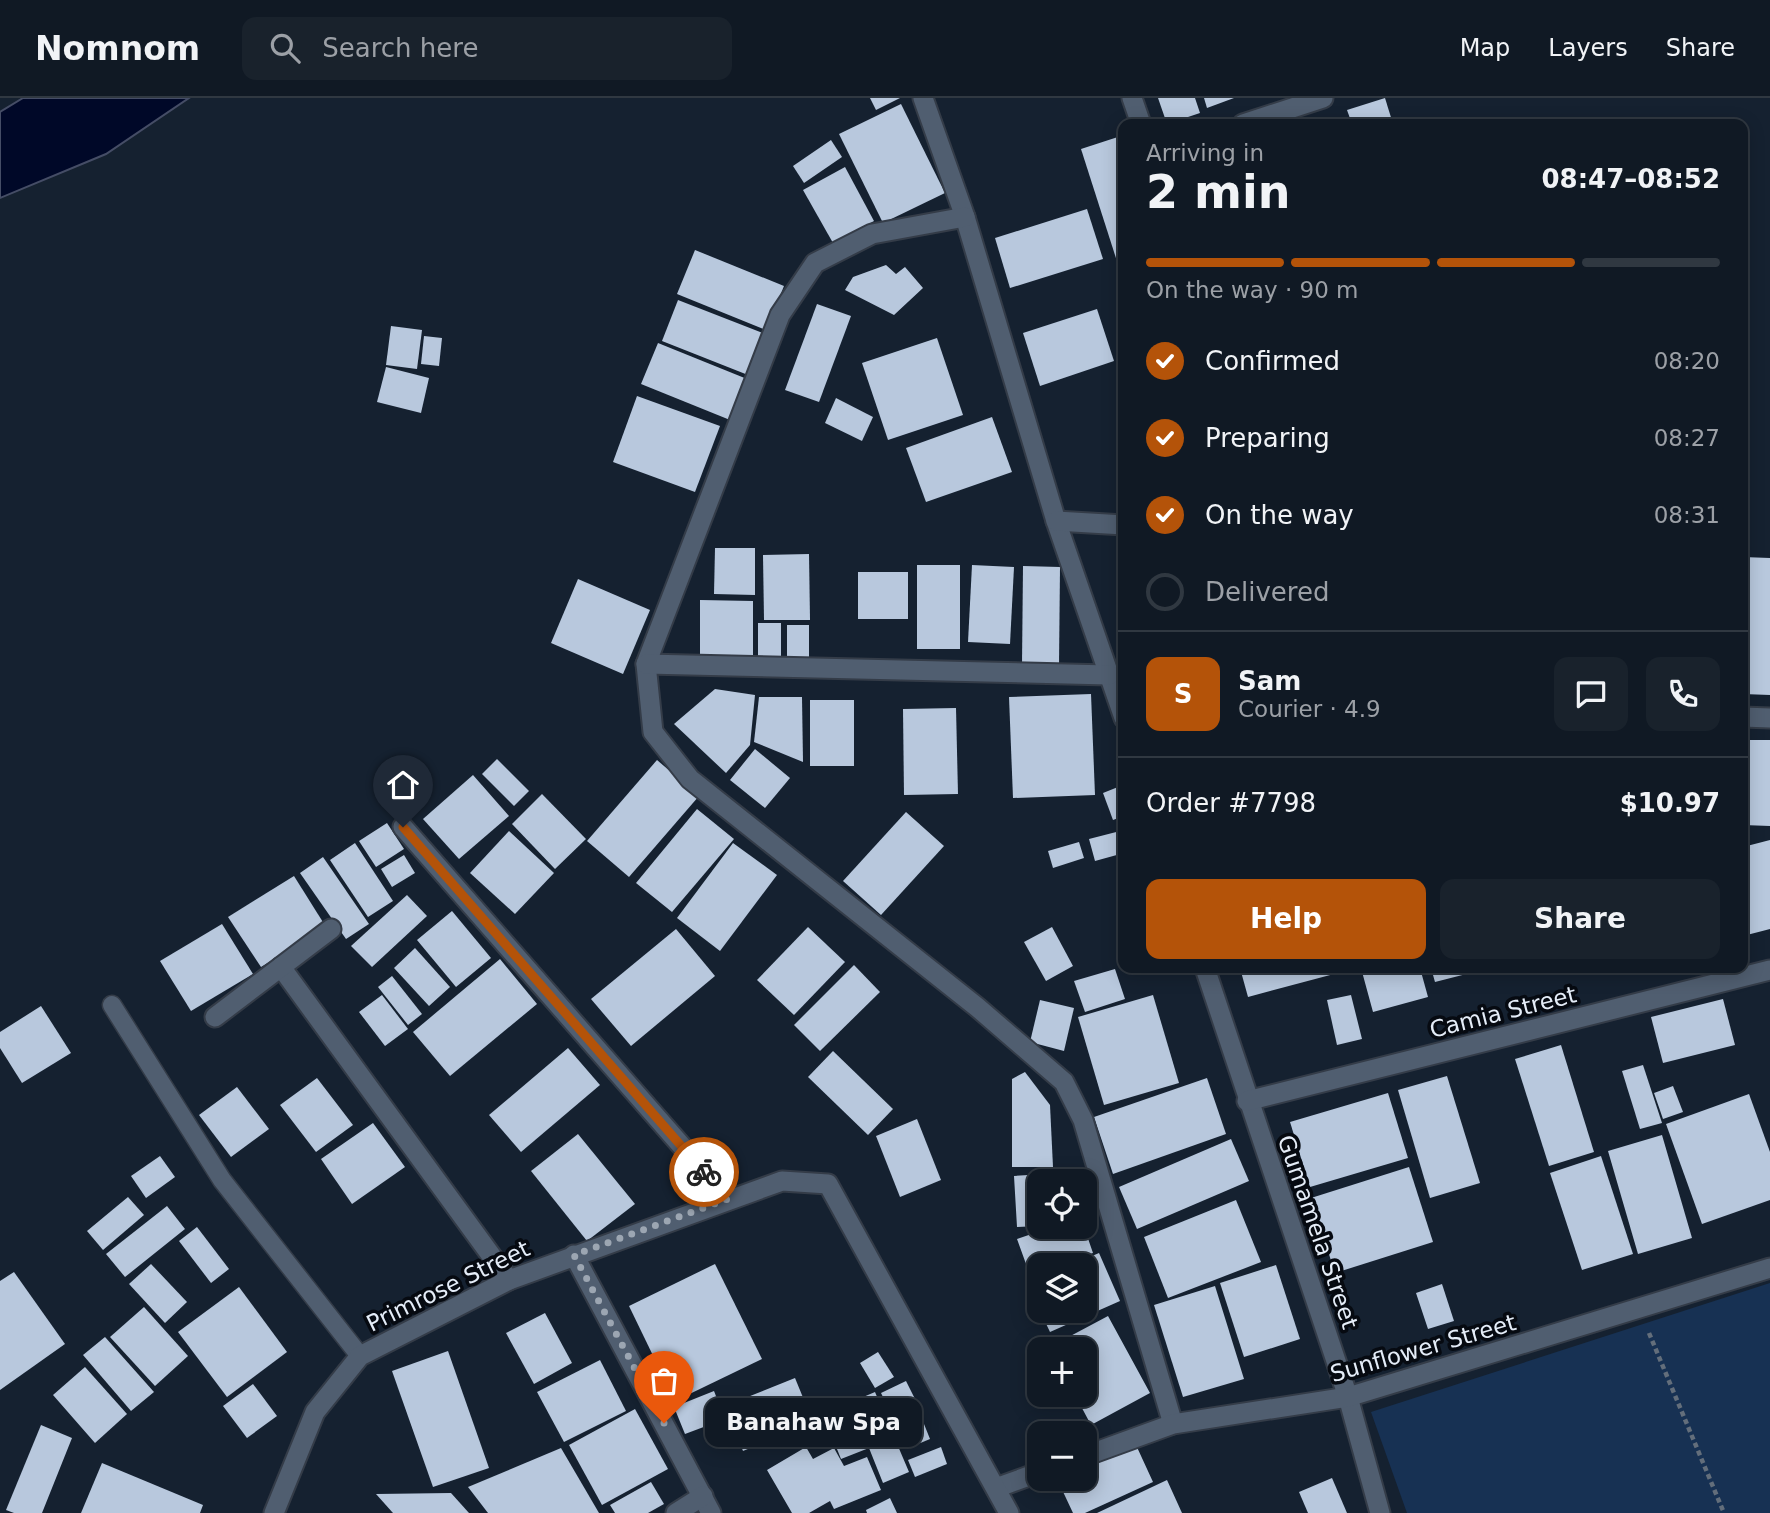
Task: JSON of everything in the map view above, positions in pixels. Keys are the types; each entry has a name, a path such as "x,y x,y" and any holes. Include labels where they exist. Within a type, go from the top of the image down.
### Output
{"street":[{"path":"923,98 965,217 1056,521 1118,701"},
{"path":"1132,98 1139,119"},
{"path":"1258,119 1323,98"},
{"path":"965,217 872,234 815,263 780,315 646,664 653,732 690,779 977,1007 1064,1082 1083,1120 1173,1424"},
{"path":"1056,521 1118,525"},
{"path":"646,664 1109,675"},
{"path":"1748,717 1770,718"},
{"path":"403,827 728,1199"},
{"path":"215,1017 331,929"},
{"path":"281,967 509,1280"},
{"name":"Camia Street","path":"1247,1101 1770,970"},
{"name":"Gumamela Street","path":"1207,973 1247,1101 1348,1397 1380,1513"},
{"name":"Primrose Street","path":"274,1513 315,1412 360,1356 509,1280 782,1181 828,1184 1009,1513"},
{"path":"574,1255 707,1504 676,1513"},
{"name":"Sunflower Street","path":"1097,1452 1173,1424 1348,1397 1770,1268"},
{"path":"996,1488 1027,1477"}],"lane":[{"path":"112,1005 222,1180 360,1356"}],"path":[{"path":"1639,1310 1724,1513"}],"shaded area":[{"path":"23,98 189,98 106,154 0,198 0,112"},
{"path":"1770,1283 1770,1513 1407,1513 1371,1412"}],"building":[{"path":"870,98 900,98 876,110"},
{"path":"1158,98 1195,98 1200,113 1182,119 1165,119"},
{"path":"1204,98 1234,98 1207,108"},
{"path":"1385,98 1391,119 1350,119 1347,110"},
{"path":"901,104 945,193 883,223 839,134"},
{"path":"1118,137 1118,264 1081,149"},
{"path":"831,140 842,157 804,183 793,166"},
{"path":"845,167 874,221 833,243 803,190"},
{"path":"1087,209 1103,259 1010,288 995,238"},
{"path":"695,250 784,286 766,330 677,294"},
{"path":"886,265 896,274 905,267 923,288 894,315 845,290 853,277"},
{"path":"678,300 765,334 748,375 662,341"},
{"path":"817,304 851,316 819,402 785,390"},
{"path":"1097,309 1114,361 1040,386 1023,333"},
{"path":"391,326 422,330 417,369 386,365"},
{"path":"424,336 442,338 439,366 421,364"},
{"path":"937,338 963,415 888,440 862,363"},
{"path":"658,343 752,381 735,422 641,384"},
{"path":"386,367 429,378 421,413 377,402"},
{"path":"637,396 720,426 695,492 613,462"},
{"path":"836,398 873,417 862,441 825,423"},
{"path":"992,417 1012,472 926,502 906,448"},
{"path":"715,548 755,548 755,595 714,594"},
{"path":"809,554 810,620 764,620 763,555"},
{"path":"1748,557 1770,558 1770,695 1748,694"},
{"path":"917,565 960,565 960,649 917,649"},
{"path":"972,565 1014,567 1010,644 968,642"},
{"path":"1023,566 1060,567 1059,665 1022,664"},
{"path":"858,572 908,572 908,619 858,619"},
{"path":"578,579 650,610 623,674 551,643"},
{"path":"700,600 753,601 753,658 700,658"},
{"path":"758,623 781,623 781,664 758,664"},
{"path":"787,625 809,625 809,661 787,661"},
{"path":"715,689 755,695 750,745 726,773 674,724"},
{"path":"1091,694 1095,795 1013,798 1009,697"},
{"path":"759,697 802,697 803,762 754,742"},
{"path":"810,700 854,700 854,766 810,766"},
{"path":"956,708 958,794 904,795 903,709"},
{"path":"1748,740 1770,740 1770,826 1748,825"},
{"path":"755,749 790,778 765,808 730,780"},
{"path":"497,759 529,791 514,806 482,774"},
{"path":"657,760 699,796 629,877 587,841"},
{"path":"473,775 509,816 459,859 423,819"},
{"path":"1118,787 1118,818 1113,820 1103,793"},
{"path":"542,794 586,839 555,869 512,824"},
{"path":"697,809 734,839 672,912 636,883"},
{"path":"906,812 944,846 881,915 843,881"},
{"path":"387,823 404,849 376,867 359,841"},
{"path":"509,831 554,873 515,914 470,873"},
{"path":"1118,832 1118,855 1095,861 1089,839"},
{"path":"1770,840 1770,929 1748,935 1748,846"},
{"path":"1079,842 1084,858 1053,868 1048,851"},
{"path":"355,843 393,901 368,917 330,860"},
{"path":"733,843 777,875 720,951 677,918"},
{"path":"404,855 415,873 392,887 381,869"},
{"path":"323,857 369,924 346,939 300,873"},
{"path":"294,876 326,927 261,967 228,917"},
{"path":"407,895 427,916 372,967 351,946"},
{"path":"452,911 491,958 456,987 417,940"},
{"path":"222,924 253,974 191,1011 160,961"},
{"path":"808,927 845,962 794,1015 757,980"},
{"path":"1052,927 1073,966 1046,981 1024,942"},
{"path":"676,929 715,976 631,1046 591,999"},
{"path":"415,948 450,987 429,1006 394,968"},
{"path":"500,959 537,1004 450,1076 413,1032"},
{"path":"854,965 880,992 820,1051 794,1025"},
{"path":"1115,969 1125,999 1085,1012 1074,981"},
{"path":"1241,973 1334,974 1248,997"},
{"path":"1362,973 1421,973 1428,997 1373,1012"},
{"path":"1432,973 1470,973 1435,982"},
{"path":"392,976 422,1014 408,1025 378,987"},
{"path":"382,995 408,1029 385,1046 359,1012"},
{"path":"1153,995 1179,1083 1104,1105 1078,1017"},
{"path":"1351,995 1362,1039 1337,1045 1327,1000"},
{"path":"1723,999 1735,1045 1663,1063 1651,1017"},
{"path":"1040,1000 1074,1008 1064,1051 1030,1042"},
{"path":"41,1006 71,1053 22,1083 0,1048 0,1032"},
{"path":"1561,1045 1594,1152 1549,1166 1515,1059"},
{"path":"568,1048 600,1085 521,1152 489,1115"},
{"path":"833,1051 893,1109 868,1135 808,1077"},
{"path":"1643,1065 1662,1123 1640,1129 1622,1071"},
{"path":"1025,1072 1050,1105 1053,1167 1012,1167 1012,1079"},
{"path":"1447,1076 1480,1183 1430,1198 1398,1090"},
{"path":"317,1078 353,1125 316,1152 280,1105"},
{"path":"1207,1078 1226,1134 1113,1174 1094,1117"},
{"path":"1673,1086 1683,1112 1663,1119 1654,1093"},
{"path":"237,1087 269,1129 231,1157 199,1115"},
{"path":"1388,1093 1408,1158 1310,1187 1290,1122"},
{"path":"1749,1094 1770,1152 1770,1200 1702,1224 1666,1124"},
{"path":"917,1119 941,1180 900,1197 876,1136"},
{"path":"373,1123 405,1167 352,1204 321,1159"},
{"path":"578,1134 635,1204 587,1241 531,1171"},
{"path":"1662,1135 1692,1238 1638,1254 1608,1151"},
{"path":"1231,1139 1249,1181 1137,1229 1119,1187"},
{"path":"160,1156 175,1177 146,1198 131,1176"},
{"path":"1601,1156 1633,1254 1582,1270 1550,1173"},
{"path":"1409,1167 1433,1242 1335,1273 1311,1198"},
{"path":"1027,1175 1027,1227 1017,1227 1014,1176"},
{"path":"128,1197 144,1215 103,1250 87,1231"},
{"path":"1236,1200 1261,1262 1168,1298 1144,1237"},
{"path":"167,1206 185,1229 125,1277 106,1254"},
{"path":"197,1227 229,1269 211,1283 179,1241"},
{"path":"1027,1236 1027,1239 1088,1239 1093,1253 1027,1253 1027,1267 1017,1239"},
{"path":"1099,1253 1120,1301 1097,1311"},
{"path":"151,1264 187,1302 165,1323 129,1284"},
{"path":"715,1264 762,1359 675,1401 629,1306"},
{"path":"1276,1265 1300,1339 1244,1357 1220,1283"},
{"path":"14,1272 65,1344 0,1390 0,1281"},
{"path":"1442,1284 1454,1321 1428,1329 1416,1293"},
{"path":"1215,1286 1244,1379 1183,1397 1154,1305"},
{"path":"239,1287 287,1352 227,1397 178,1332"},
{"path":"144,1307 188,1356 155,1386 110,1337"},
{"path":"545,1313 572,1363 534,1384 506,1333"},
{"path":"1108,1316 1150,1393 1097,1422 1089,1421 1081,1407 1097,1407 1097,1337 1069,1337"},
{"path":"1046,1323 1070,1323 1050,1332"},
{"path":"105,1337 154,1392 131,1411 83,1355"},
{"path":"448,1351 489,1468 433,1487 392,1371"},
{"path":"878,1352 894,1377 875,1388 860,1363"},
{"path":"600,1360 626,1411 564,1442 537,1392"},
{"path":"85,1367 127,1414 95,1443 53,1395"},
{"path":"795,1378 813,1422 743,1451 725,1406"},
{"path":"906,1381 921,1411 896,1423 881,1393"},
{"path":"253,1384 277,1416 247,1438 223,1406"},
{"path":"714,1391 725,1419 685,1434 674,1407"},
{"path":"875,1392 909,1472 883,1483 869,1448 841,1459 823,1414"},
{"path":"635,1409 668,1469 602,1505 569,1445"},
{"path":"922,1419 930,1439 906,1449 898,1429"},
{"path":"41,1425 72,1438 42,1513 14,1513 6,1510"},
{"path":"1136,1445 1153,1482 1085,1513 1073,1513 1063,1491 1097,1491 1097,1463"},
{"path":"806,1447 813,1459 834,1448 844,1466 867,1457 881,1490 834,1509 830,1501 809,1513 792,1513 767,1470"},
{"path":"941,1447 947,1464 915,1477 908,1460"},
{"path":"561,1448 599,1513 488,1513 468,1487"},
{"path":"102,1463 203,1505 200,1513 81,1513"},
{"path":"1332,1478 1347,1513 1308,1513 1299,1492"},
{"path":"1167,1480 1182,1513 1097,1513"},
{"path":"651,1482 664,1504 648,1513 615,1513 610,1505"},
{"path":"451,1493 469,1513 393,1513 376,1494"},
{"path":"890,1498 897,1513 867,1513 866,1510"}],"way so far":[{"path":"664,1423 574,1255 728,1199 704,1172"}],"place":[{"name":"Banahaw Spa","path":"664,1423"}],"route":[{"path":"403,827 704,1172"}]}
